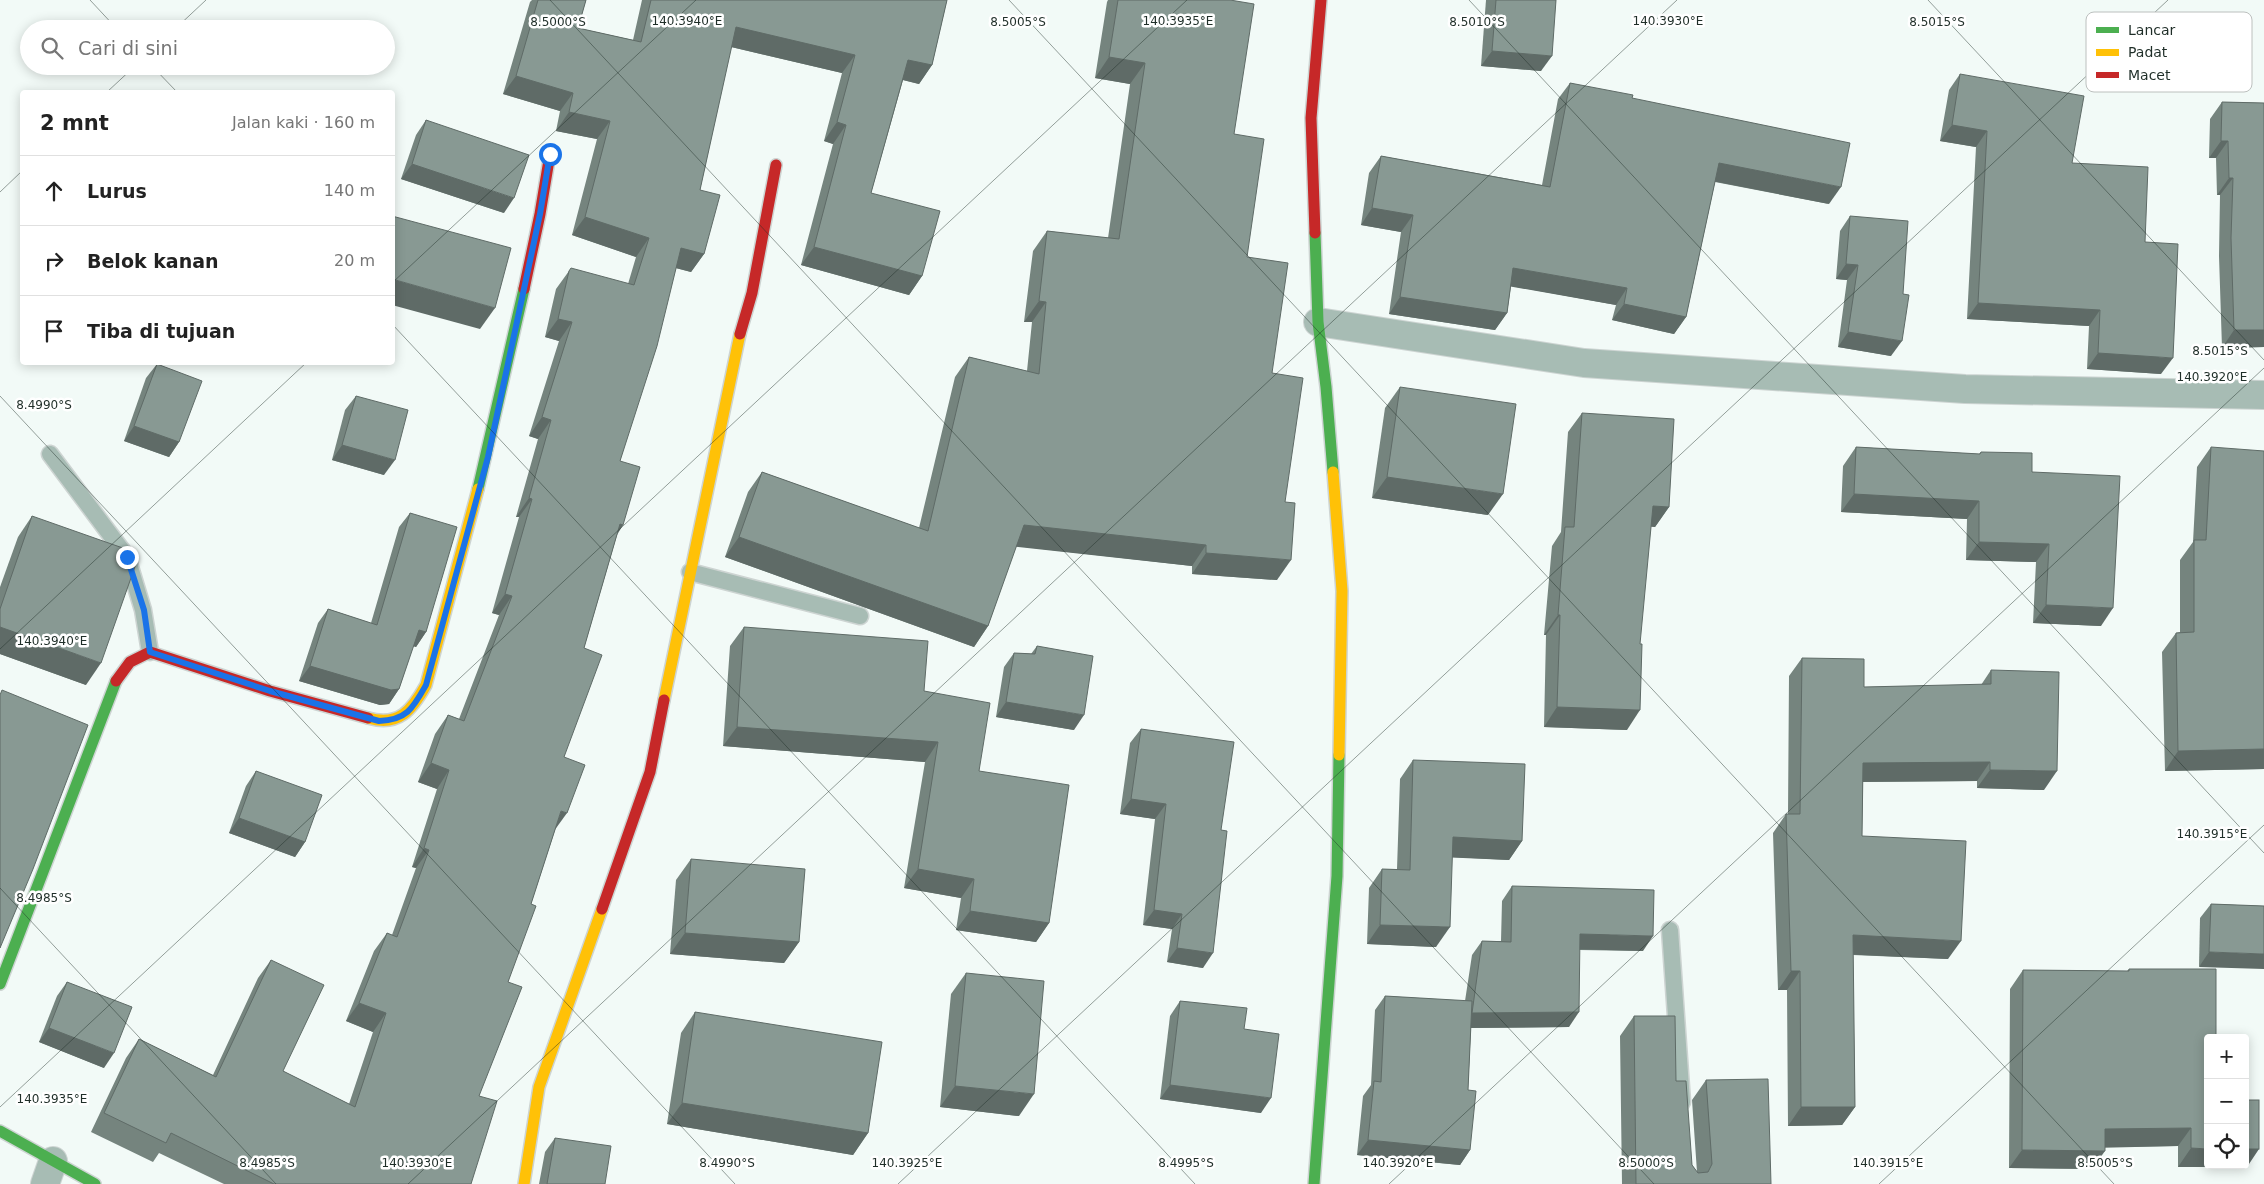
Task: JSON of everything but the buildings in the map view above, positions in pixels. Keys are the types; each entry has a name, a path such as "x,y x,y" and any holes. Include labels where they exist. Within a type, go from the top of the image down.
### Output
{"street":[{"path":"1314,1184 1337,876 1342,591 1326,387 1318,322 1310,118 1321,0"},
{"path":"0,984 116,680 126,663 140,654 150,652 270,691 379,721 394,720 405,715 417,701 426,685 488,457 540,214 550,154"},
{"path":"524,1184 539,1087 650,772 738,343 753,288 776,165"},
{"path":"1318,322 1584,363 1965,389 2264,395"},
{"path":"0,1130 49,1172 95,1184"}],"lane":[{"path":"50,454 127,557 144,610 150,652"},
{"path":"690,572 860,616"},
{"path":"1670,930 1683,1116"}],"traffic: fast":[{"path":"1315,233 1318,322 1333,472"},
{"path":"478,489 524,289"},
{"path":"0,984 116,681"},
{"path":"1314,1184 1337,876 1339,755"},
{"path":"0,1131 95,1184"}],"traffic: slow":[{"path":"664,700 740,334"},
{"path":"1333,472 1342,591 1339,755"},
{"path":"368,718 379,720 396,718 410,709 426,685 478,489"},
{"path":"524,1184 539,1087 602,909"}],"traffic: jam":[{"path":"1315,233 1311,118 1321,0"},
{"path":"524,289 540,214 550,154"},
{"path":"740,334 752,293 776,165"},
{"path":"116,681 130,662 150,652 270,691 368,718"},
{"path":"602,909 650,772 664,700"}],"route":[{"path":"127,557 144,610 150,652 270,691 379,721 394,720 405,715 417,701 426,685 488,457 540,214 550,154"}]}
